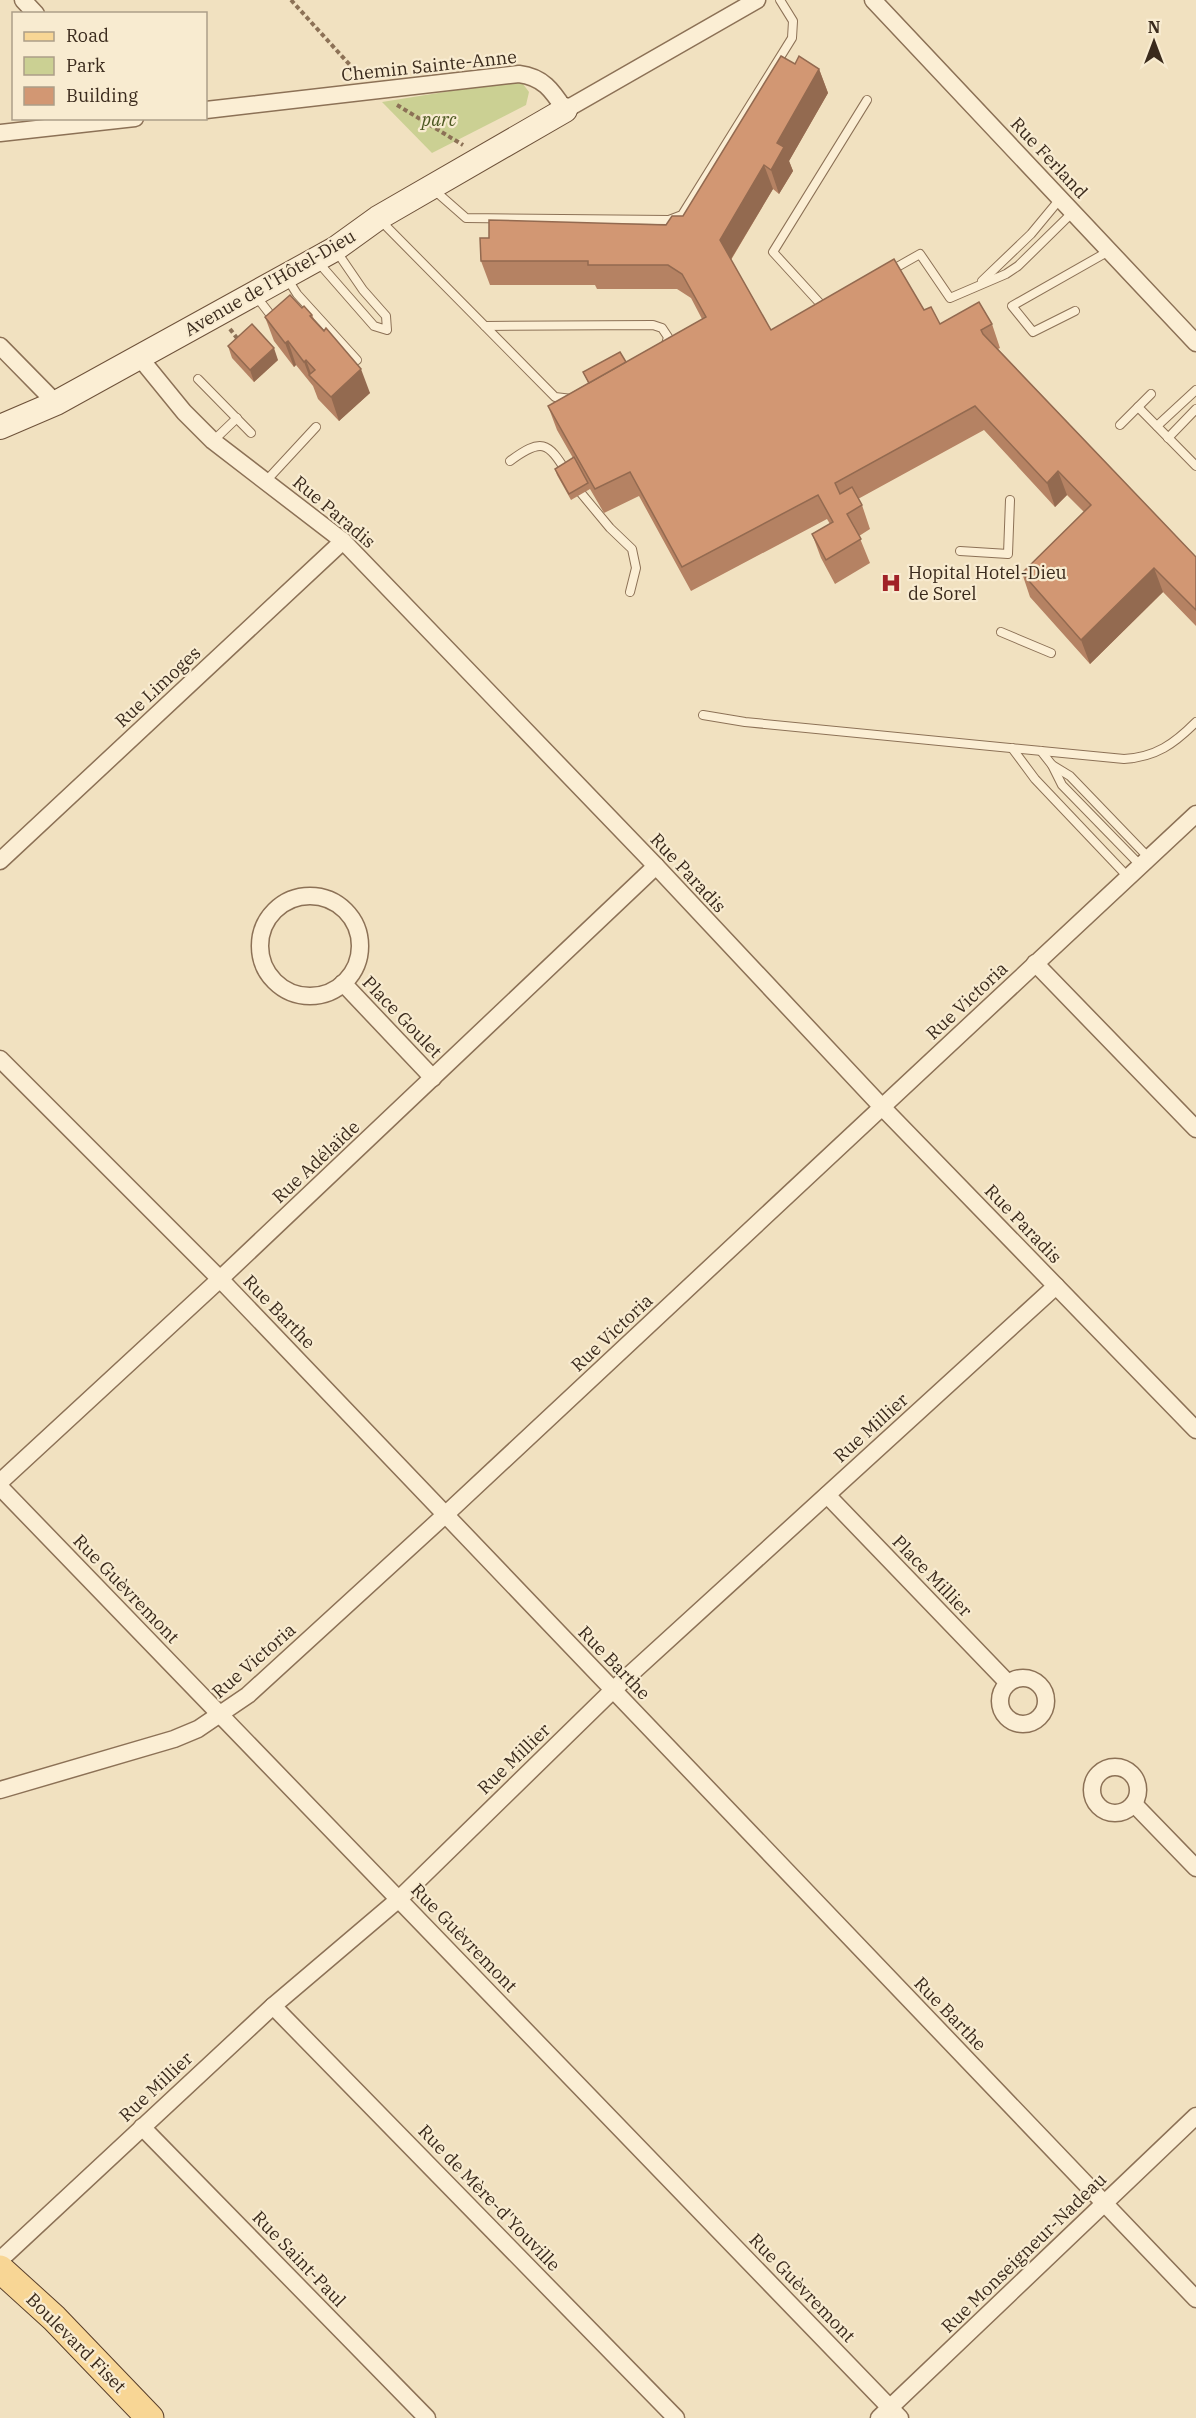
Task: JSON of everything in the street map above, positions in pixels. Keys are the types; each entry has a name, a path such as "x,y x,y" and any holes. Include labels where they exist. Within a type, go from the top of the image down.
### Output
{"main road":[{"name":"Boulevard Fiset","path":"0,2269 54,2318 150,2418"}],"street":[{"path":"23,0 34,12"},
{"name":"Rue Ferland","path":"873,0 1196,344"},
{"path":"565,110 751,1"},
{"name":"Chemin Sainte-Anne","path":"207,110 519,74 532,76 545,83 565,110"},
{"name":"Avenue de l'Hôtel-Dieu","path":"0,427 56,403 140,358 325,254 430,186 565,110"},
{"path":"0,133 117,120"},
{"path":"0,346 56,403"},
{"name":"Rue Paradis","path":"140,358 184,412 213,441 343,541 656,866 883,1108 1196,1430"},
{"name":"Rue Limoges","path":"0,861 343,541"},
{"name":"Rue Victoria","path":"0,1790 165,1743 221,1716 248,1695 883,1108 1196,814"},
{"name":"Rue Adélaïde","path":"0,1485 656,866"},
{"name":"Place Goulet","path":"316,896 332,900 345,910 355,923 360,939 359,955 353,971 343,983 329,992 312,996 296,994 275,981 261,960 260,943 263,927 272,913 285,902 300,897 316,896"},
{"path":"1035,963 1196,1129"},
{"name":"Place Goulet","path":"343,983 433,1078"},
{"name":"Rue Barthe","path":"0,1059 220,1279 1196,2299"},
{"name":"Rue Millier","path":"0,2260 273,2006 399,1899 613,1690 1056,1286"},
{"name":"Rue Guèvremont","path":"0,1485 399,1899 890,2415"},
{"name":"Place Millier","path":"827,1495 1008,1683"},
{"path":"1134,1804 1196,1868"},
{"name":"Rue de Mère-d'Youville","path":"273,2006 676,2418"},
{"name":"Rue Monseigneur-Nadeau","path":"890,2415 1104,2203 1196,2116"},
{"name":"Rue Saint-Paul","path":"142,2127 427,2418"}],"lane":[{"path":"430,186 466,218 669,220 682,215 792,38 793,21 780,0"},
{"path":"839,306 829,313 773,252 867,100"},
{"path":"978,285 1031,234 1060,199"},
{"path":"877,278 920,254 950,298 1006,274 1018,266 1072,212"},
{"path":"378,218 555,397 571,399 580,394"},
{"path":"1075,311 1033,332 1011,306 1109,251"},
{"path":"325,254 363,290 386,316 387,330 374,326 325,254"},
{"path":"286,276 297,294 357,360"},
{"path":"254,293 280,326"},
{"path":"485,326 653,325 662,328 668,337 666,347 656,352"},
{"path":"198,379 251,433"},
{"path":"1157,426 1196,390"},
{"path":"1120,425 1151,394"},
{"path":"1138,407 1196,466"},
{"path":"1168,438 1196,409"},
{"path":"213,441 237,417"},
{"path":"266,481 316,427"},
{"path":"510,461 529,447 540,444 549,447 555,453 583,498 632,549 636,568 630,592"},
{"path":"960,551 1008,554 1010,500"},
{"path":"1001,632 1051,653"},
{"path":"703,715 1124,759 1146,756 1169,747 1196,722"},
{"path":"1012,748 1035,779 1128,878"},
{"path":"1041,751 1052,765 1062,785 1145,862"}],"green space":[{"name":"parc","path":"520,80 529,92 526,105 432,153 382,102"}],"building":[{"path":"781,56 795,64 799,56 819,69 777,143 784,147 771,170 764,165 720,240 771,330 894,259 924,310 931,307 940,324 979,302 992,324 981,330 983,334 1196,557 1196,610 1154,568 1081,640 1022,573 1091,505 1058,471 1047,483 975,406 835,483 840,494 852,487 862,505 847,514 861,539 826,560 812,534 833,522 818,495 682,567 630,472 595,489 548,406 706,317 682,274 668,265 588,265 588,261 481,261 480,238 489,238 489,220 666,225 672,216 683,216"},
{"path":"290,295 302,308 304,306 324,331 326,328 361,369 331,397 309,375 315,370 306,360 304,362 288,341 285,343 265,317"},
{"path":"252,324 274,348 250,370 228,346"},
{"path":"620,352 626,362 589,383 583,372"},
{"path":"574,457 588,483 569,494 555,469"}],"place":[{"name":"Hopital Hotel-Dieu de Sorel","path":"891,583"}]}
